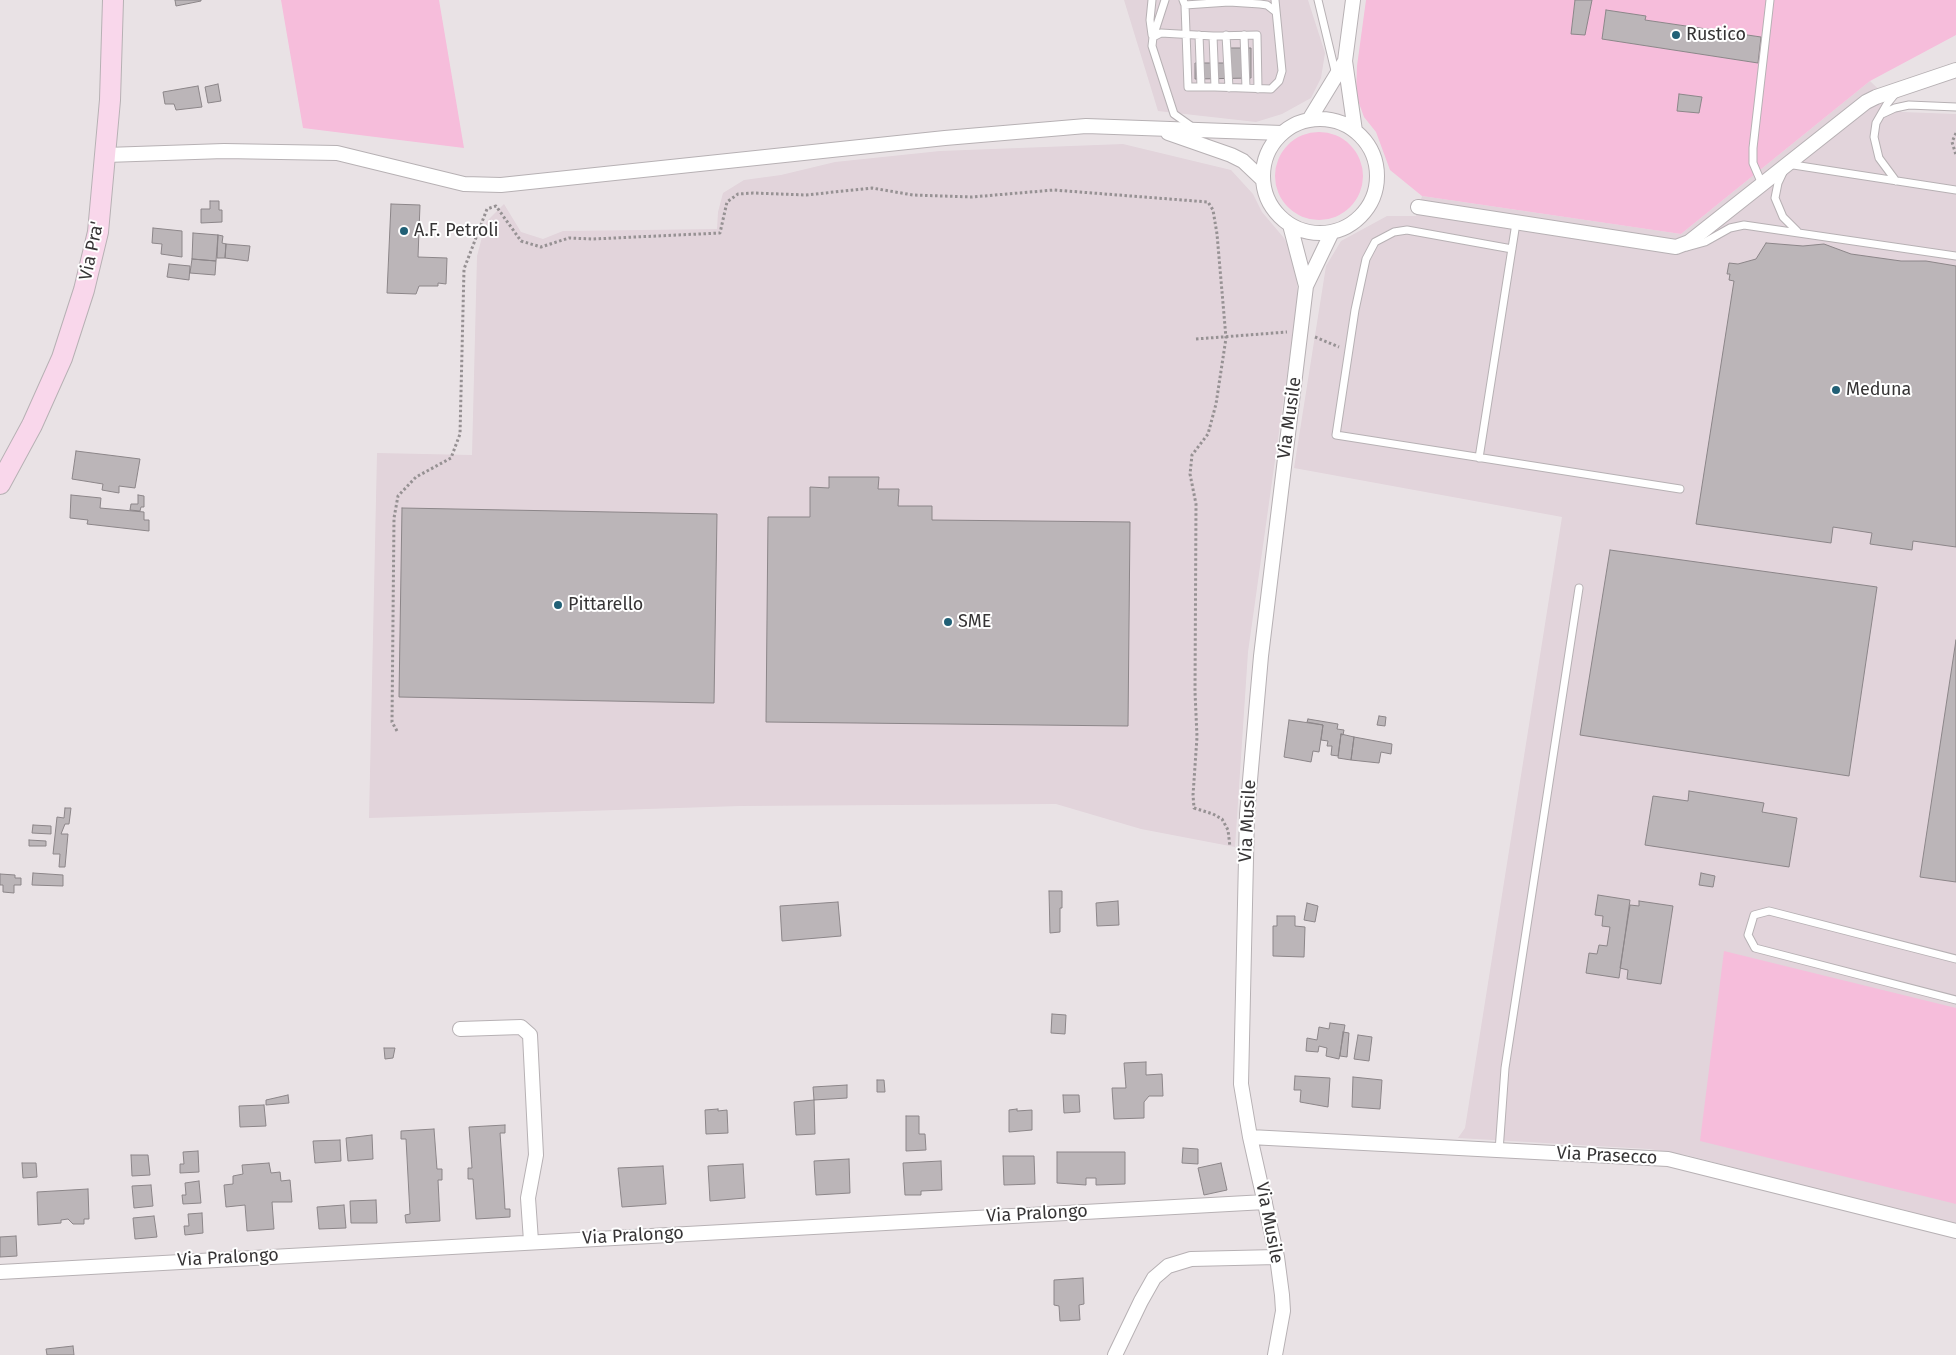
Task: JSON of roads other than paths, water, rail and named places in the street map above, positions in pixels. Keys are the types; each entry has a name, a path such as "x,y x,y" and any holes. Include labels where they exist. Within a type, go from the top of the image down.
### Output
{"street":[{"name":"Via Pra'","path":"0,484 32,424 58,366 84,290 98,232 106,156 114,0"},
{"path":"1353,0 1345,61 1355,131"},
{"path":"1309,120 1345,61"},
{"path":"1418,207 1676,247 1689,242 1866,102 1956,70"},
{"path":"1309,120 1333,120 1355,131 1372,153 1376,167 1376,186 1373,198 1362,214 1346,227 1332,232 1306,232 1290,225 1272,208 1264,192 1262,179 1266,154 1282,133 1295,124 1309,120"},
{"path":"106,156 224,151 337,153 464,184 501,185 1105,125 1163,130 1282,133"},
{"path":"1163,130 1231,155 1243,161 1262,179"},
{"path":"1290,225 1306,286"},
{"path":"1306,286 1332,232"},
{"name":"Via Musile","path":"1275,1355 1283,1311 1277,1257 1250,1137 1241,1084 1247,814 1261,656 1306,286"},
{"path":"460,1029 515,1027 525,1030 530,1035 536,1156 528,1198 531,1241"},
{"name":"Via Prasecco","path":"1250,1137 1668,1160 1956,1231"},
{"name":"Via Pralongo","path":"0,1272 531,1241 1265,1202"},
{"path":"1116,1355 1154,1278 1168,1266 1191,1260 1277,1257"}],"lane":[{"path":"1152,0 1150,20 1153,37"},
{"path":"1165,0 1152,46 1174,114 1184,123 1201,130"},
{"path":"1275,0 1282,71 1279,81 1271,89 1188,87 1184,2 1251,2 1267,5 1276,12"},
{"path":"1318,0 1336,75"},
{"path":"1762,184 1753,163 1753,148 1770,0"},
{"path":"1153,37 1161,33 1213,36 1257,35 1258,88"},
{"path":"1199,35 1201,87"},
{"path":"1226,35 1229,88"},
{"path":"1244,35 1246,88"},
{"path":"1213,36 1215,87"},
{"path":"1896,181 1883,166 1874,137 1879,118 1890,98 1903,89"},
{"path":"1879,118 1883,113 1902,106 1956,107"},
{"path":"1797,231 1783,216 1775,198 1778,183 1787,164 1956,190"},
{"path":"1479,458 1516,223"},
{"path":"1676,247 1689,247 1705,242 1737,226 1756,226 1956,256"},
{"path":"1512,249 1400,231 1389,234 1375,242 1368,254 1364,268 1336,435 1680,489"},
{"path":"1499,1151 1505,1068 1579,588"},
{"path":"1956,959 1769,911 1754,915 1748,935 1755,948 1956,1000"}],"place":[{"name":"Rustico","path":"1676,35"},
{"name":"A.F. Petroli","path":"404,231"},
{"name":"Meduna","path":"1836,390"},
{"name":"Pittarello","path":"558,605"},
{"name":"SME","path":"948,622"}]}
